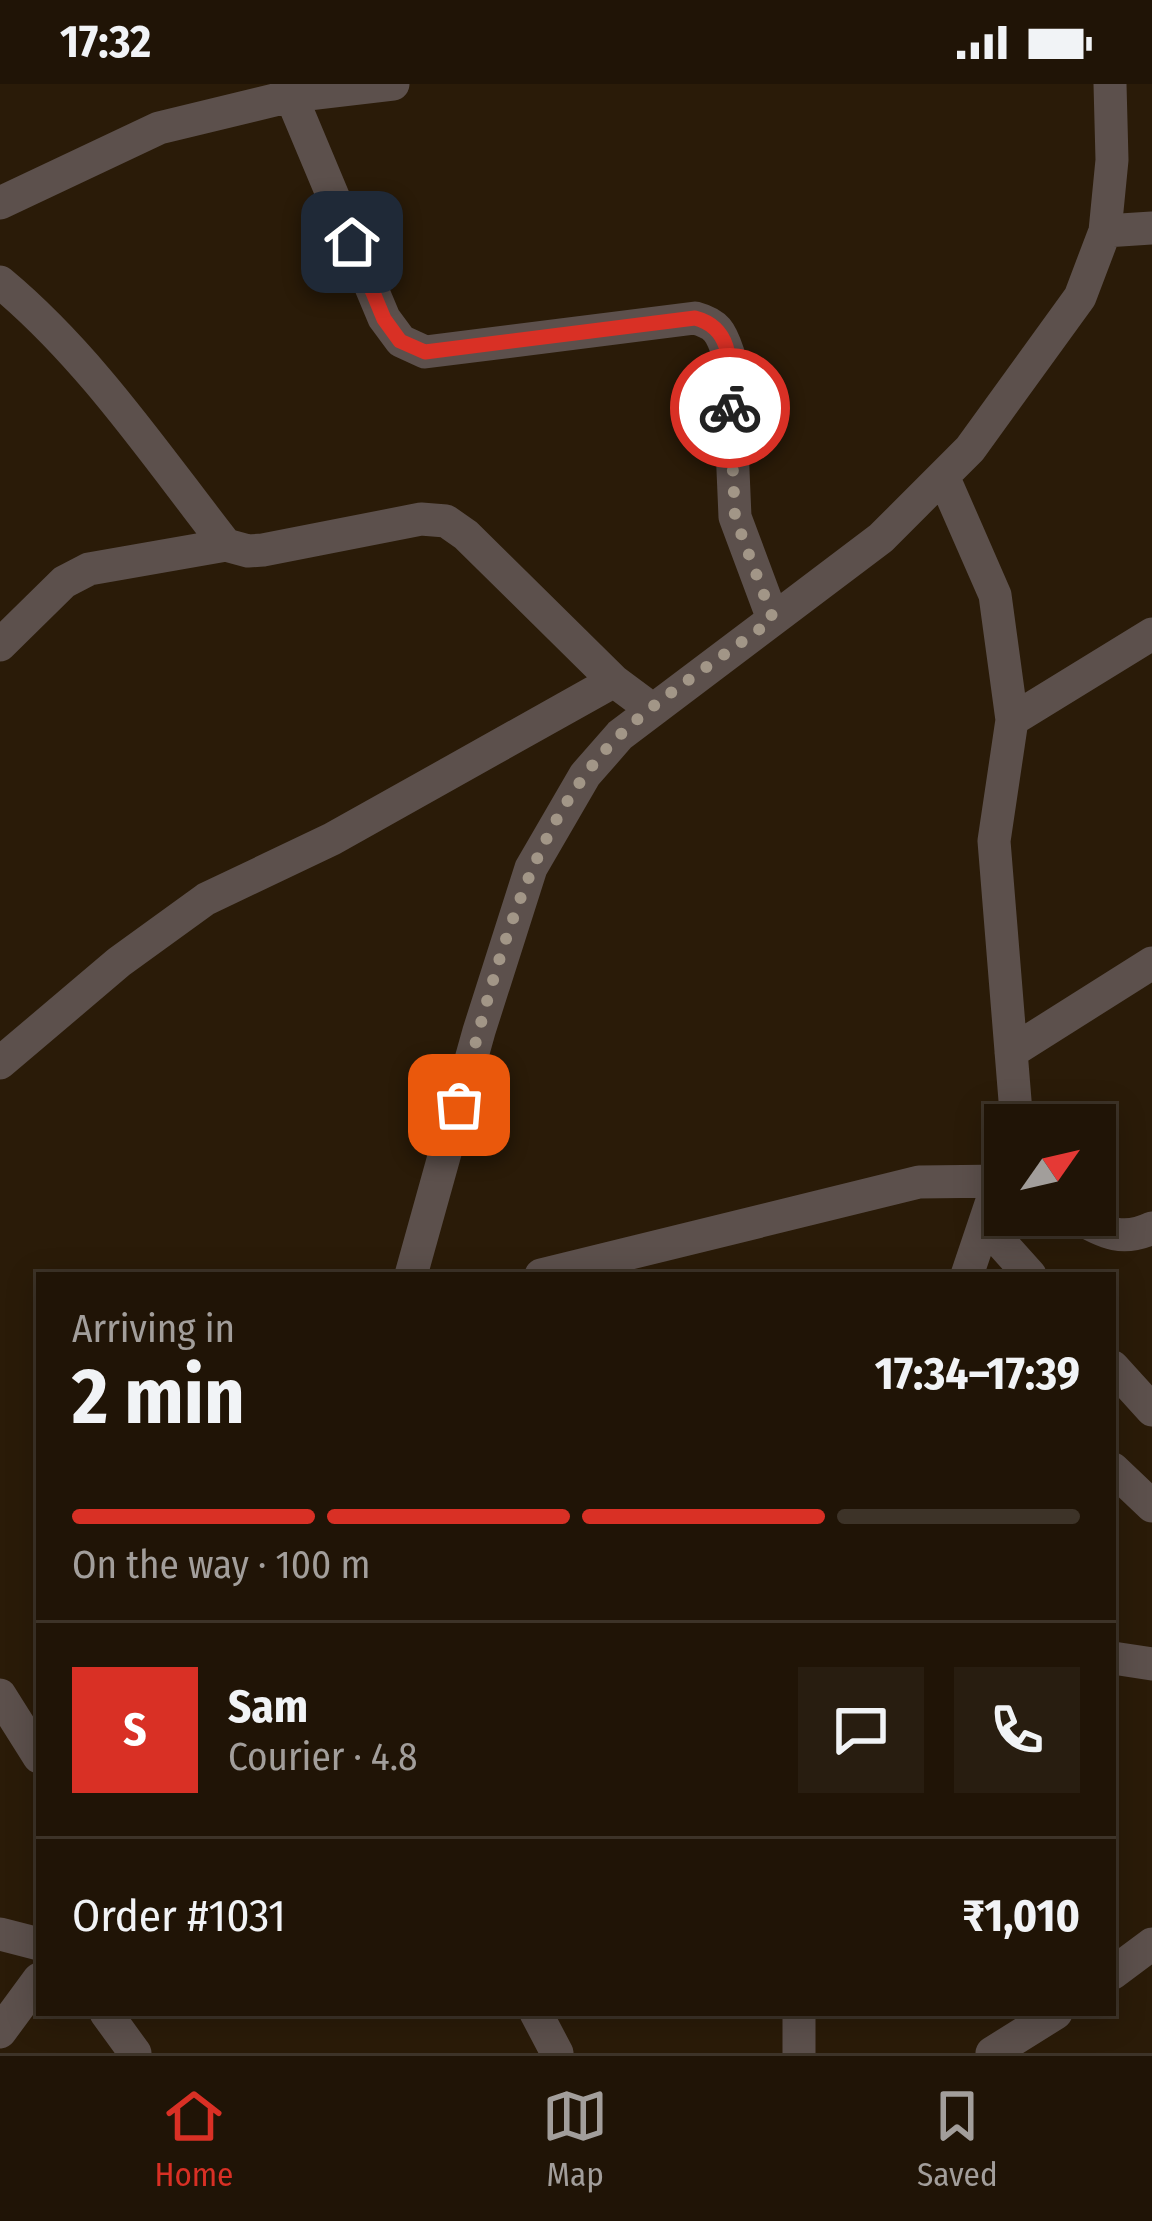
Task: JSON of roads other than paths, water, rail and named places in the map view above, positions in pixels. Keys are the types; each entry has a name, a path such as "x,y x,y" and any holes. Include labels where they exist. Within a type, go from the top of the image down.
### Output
{"street":[{"path":"0,203 159,128 291,96 393,84"},
{"path":"412,1272 479,1031 531,868 586,775 620,735 881,538 970,449 1080,297 1105,231 1112,160 1110,84"},
{"path":"291,96 384,319 400,341 425,352 695,318 721,331 728,353 735,517 773,619"},
{"path":"1105,231 1152,228"},
{"path":"0,282 79,358 226,544"},
{"path":"943,476 995,595 1012,720 994,841 1015,1104"},
{"path":"0,645 64,582 89,569 226,544 263,550 421,519 446,520 614,681 653,710"},
{"path":"1012,720 1152,634"},
{"path":"0,1064 119,962 206,899 332,839 614,681"},
{"path":"1011,1052 1152,963"},
{"path":"553,1272 920,1182 984,1180"},
{"path":"1116,1236 1128,1238 1152,1228"},
{"path":"968,1272 984,1231"},
{"path":"995,1236 1027,1272"},
{"path":"1116,1370 1152,1410"},
{"path":"1116,1472 1152,1506"},
{"path":"1116,1658 1152,1664"},
{"path":"0,1695 36,1752"},
{"path":"0,1934 36,1943"},
{"path":"1116,1971 1152,1944"},
{"path":"0,2032 36,1982"},
{"path":"108,2016 135,2053"},
{"path":"538,2016 557,2053"},
{"path":"799,2016 799,2053"},
{"path":"992,2053 1051,2016"}]}
